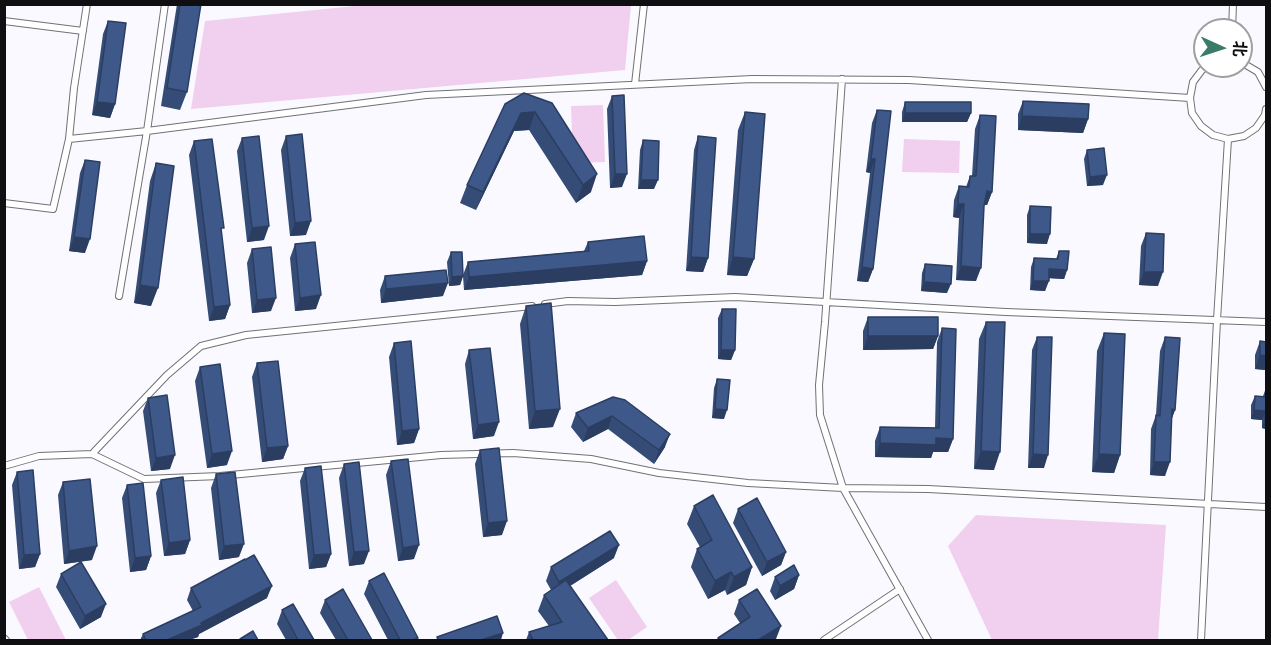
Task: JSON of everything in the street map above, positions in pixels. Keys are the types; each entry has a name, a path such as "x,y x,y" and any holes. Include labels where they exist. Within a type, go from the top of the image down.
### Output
{"lane":[{"path":"4,203 53,209 69,139 87,4"},
{"path":"119,296 147,131 165,4"},
{"path":"635,84 644,4"},
{"path":"4,21 83,31"},
{"path":"1253,69 1258,72 1266,87"},
{"path":"1196,78 1190,98 1192,113 1200,126 1213,135 1228,139 1244,136 1256,128 1265,115 1266,109"},
{"path":"69,139 426,95 752,79 909,80 1190,98"},
{"path":"842,79 819,385 820,415 843,488 928,640"},
{"path":"1201,640 1228,139"},
{"path":"92,454 167,375 201,346 246,335 568,302 735,297 827,300 1006,312 1266,322"},
{"path":"4,466 39,456 92,454 144,479 220,476 441,455 513,453 591,459 659,473 748,483 843,488 928,489 1266,507"},
{"path":"824,640 900,589"}],"shaded area":[{"path":"365,5 631,5 625,70 191,109 205,21"},
{"path":"603,105 605,162 573,163 571,106"},
{"path":"904,139 960,141 959,173 902,172"},
{"path":"976,515 1166,525 1158,640 992,640 948,546"},
{"path":"616,580 647,627 628,640 618,640 589,598"},
{"path":"39,587 66,640 28,640 9,602"}],"building":[{"path":"180,4 201,4 187,92 167,88"},
{"path":"108,21 126,23 115,104 97,102"},
{"path":"524,93 552,103 597,174 583,185 535,112 521,113 483,192 467,185 505,104"},
{"path":"624,95 627,174 615,174 612,96"},
{"path":"1023,101 1089,104 1088,119 1022,116"},
{"path":"905,102 971,102 971,113 905,113"},
{"path":"877,110 891,111 873,269 862,267 875,159 871,159"},
{"path":"745,112 765,114 754,259 733,257"},
{"path":"980,115 996,116 992,192 987,191 984,206 981,268 961,266 964,204 958,204 959,186 969,187 970,176 976,176"},
{"path":"302,134 311,221 295,223 286,136"},
{"path":"259,136 269,226 252,228 242,138"},
{"path":"698,136 716,138 708,258 691,257"},
{"path":"212,139 224,228 221,228 230,305 214,307 194,141"},
{"path":"643,140 659,141 658,180 641,180"},
{"path":"1104,148 1107,175 1090,177 1087,150"},
{"path":"85,160 100,162 90,239 74,237"},
{"path":"156,163 174,166 158,288 140,285"},
{"path":"1030,206 1051,207 1050,234 1030,234"},
{"path":"1146,233 1164,234 1163,272 1144,272"},
{"path":"644,236 647,261 469,277 468,262 589,251 588,242"},
{"path":"315,242 321,295 300,298 295,244"},
{"path":"271,247 276,298 257,300 252,249"},
{"path":"1059,251 1069,251 1067,270 1049,269 1049,281 1033,281 1034,258 1058,259"},
{"path":"451,252 462,252 463,276 452,277"},
{"path":"925,264 952,266 951,284 924,282"},
{"path":"446,270 448,283 386,289 385,276"},
{"path":"551,303 560,409 535,411 526,306"},
{"path":"722,309 736,309 735,350 721,350"},
{"path":"868,317 938,317 938,336 868,336"},
{"path":"986,322 1005,322 1000,452 981,451"},
{"path":"942,328 956,329 953,439 936,438 936,445 880,443 880,427 939,428"},
{"path":"1104,333 1125,334 1120,455 1099,454"},
{"path":"1037,337 1052,337 1048,455 1033,454"},
{"path":"1165,337 1180,338 1175,410 1172,409 1170,462 1154,462 1156,415 1160,416"},
{"path":"411,341 419,429 402,431 394,343"},
{"path":"1260,341 1266,342 1266,356 1260,355"},
{"path":"490,348 499,422 478,425 469,350"},
{"path":"278,361 288,446 267,448 257,363"},
{"path":"220,364 232,451 212,454 200,367"},
{"path":"717,379 730,380 727,410 715,409"},
{"path":"167,395 175,455 156,458 148,398"},
{"path":"1255,396 1266,397 1266,411 1254,410"},
{"path":"613,397 625,400 670,434 659,450 612,416 588,428 576,413"},
{"path":"499,448 507,521 488,523 480,450"},
{"path":"408,459 419,545 403,548 391,461"},
{"path":"359,462 369,551 354,552 344,464"},
{"path":"321,466 331,554 314,555 305,468"},
{"path":"33,470 40,554 24,555 17,472"},
{"path":"235,472 244,544 224,546 216,474"},
{"path":"183,477 190,540 169,543 161,480"},
{"path":"90,479 97,546 69,551 63,482"},
{"path":"143,483 151,556 135,558 127,485"},
{"path":"713,495 752,567 734,577 731,572 715,581 697,549 712,540 694,506"},
{"path":"757,498 786,552 767,562 738,509"},
{"path":"610,531 619,545 559,582 551,567"},
{"path":"254,555 272,586 201,623 202,625 167,640 146,640 143,634 201,607 191,588"},
{"path":"81,562 106,604 85,616 61,574"},
{"path":"794,565 799,575 780,586 775,577"},
{"path":"384,573 418,638 400,640 369,581"},
{"path":"566,580 608,640 533,640 529,632 562,622 544,595"},
{"path":"343,589 372,640 348,640 325,600"},
{"path":"757,589 781,626 758,640 720,640 718,638 750,617 739,600"},
{"path":"293,604 314,640 298,640 282,610"},
{"path":"497,616 503,633 481,640 438,640 437,637"},
{"path":"253,631 258,640 240,639"}]}
